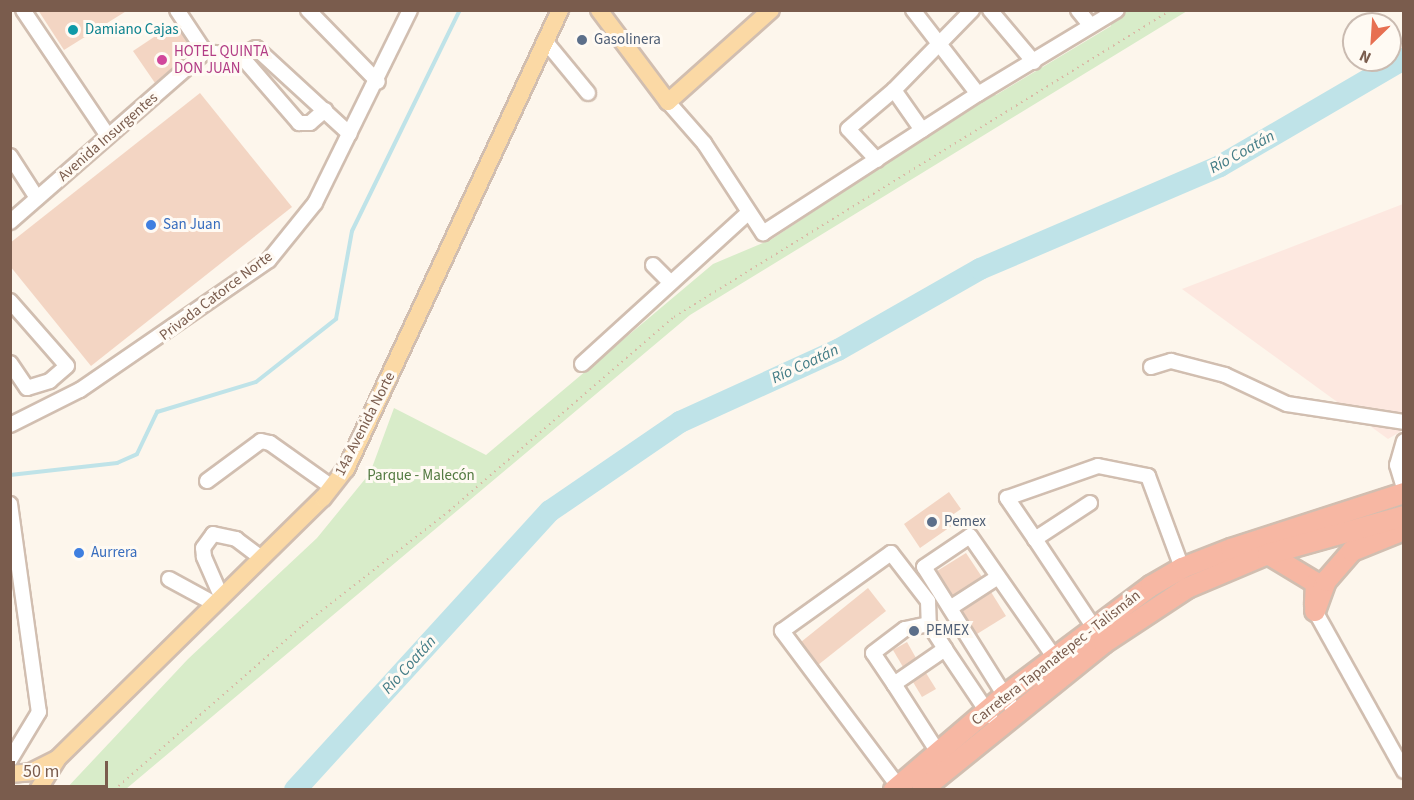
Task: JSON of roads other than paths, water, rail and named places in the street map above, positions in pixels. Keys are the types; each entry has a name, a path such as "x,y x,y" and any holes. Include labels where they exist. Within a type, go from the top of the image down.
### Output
{"highway":[{"name":"Carretera Tapanatepec - Talismán","path":"991,719 1015,712 1060,665 1182,568 1275,534 1404,493"},
{"name":"Carretera Tapanatepec - Talismán","path":"1098,635 1150,610 1224,569 1268,554 1404,516"},
{"path":"1315,611 1326,581 1352,551 1404,530"},
{"path":"1268,554 1316,583 1315,611"},
{"name":"Carretera Tapanatepec - Talismán","path":"898,788 943,759 991,719 1004,696 1060,665"},
{"name":"Carretera Tapanatepec - Talismán","path":"922,789 943,759"}],"main road":[{"name":"14a Avenida Norte","path":"57,759 332,487 366,430 560,10"},
{"path":"598,10 668,102 771,10"},
{"path":"10,774 31,772 57,759"},
{"path":"38,789 57,759"}],"street":[{"path":"23,10 108,136"},
{"path":"177,10 205,52 241,56 256,48 350,134"},
{"path":"308,10 378,82"},
{"name":"Privada Catorce Norte","path":"12,422 69,396 158,340 269,260 315,203 378,82 410,10"},
{"path":"913,10 978,94"},
{"path":"877,160 848,129 894,90 972,10"},
{"path":"990,10 1034,62"},
{"path":"1078,10 1090,25"},
{"path":"668,102 704,143 747,214 763,233 978,94 1117,10"},
{"path":"546,42 588,93"},
{"name":"Avenida Insurgentes","path":"10,222 205,52"},
{"path":"241,56 299,123 310,123 325,110"},
{"path":"894,90 922,130"},
{"path":"10,156 38,198"},
{"path":"582,364 747,214"},
{"path":"653,265 671,282"},
{"path":"10,301 16,319 67,366 50,381 27,388 10,363"},
{"path":"1151,367 1172,361 1225,375 1287,404 1404,422"},
{"path":"50,381 69,396"},
{"path":"207,481 261,441 270,443 332,487"},
{"path":"1404,441 1397,465 1404,488"},
{"path":"1098,635 1007,498 1098,466 1148,476 1182,568"},
{"path":"1035,539 1090,503"},
{"path":"10,504 39,712 10,760"},
{"path":"217,600 203,548 213,534 236,539 261,558"},
{"path":"1015,712 924,567 969,536 1060,665"},
{"path":"898,788 782,631 891,553 928,601 929,624 991,719"},
{"path":"950,608 998,577"},
{"path":"169,579 217,600"},
{"path":"1315,611 1404,771"},
{"path":"929,624 905,629 873,653 943,759"},
{"path":"894,684 945,649"}],"waterway":[{"path":"10,475 117,463 137,454 157,412 256,382 336,319 352,231 460,10"},
{"name":"Río Coatán","path":"295,790 550,511 680,422 838,350 980,269 1220,166 1404,59"}],"place":[{"name":"Damiano Cajas","path":"73,30"},
{"name":"Gasolinera","path":"582,40"},
{"name":"HOTEL QUINTA DON JUAN","path":"162,60"},
{"name":"San Juan","path":"151,225"},
{"name":"Pemex","path":"932,522"},
{"name":"Aurrera","path":"79,553"},
{"name":"PEMEX","path":"914,631"}],"park label":[{"name":"Parque - Malecón","path":"421,476"}]}
